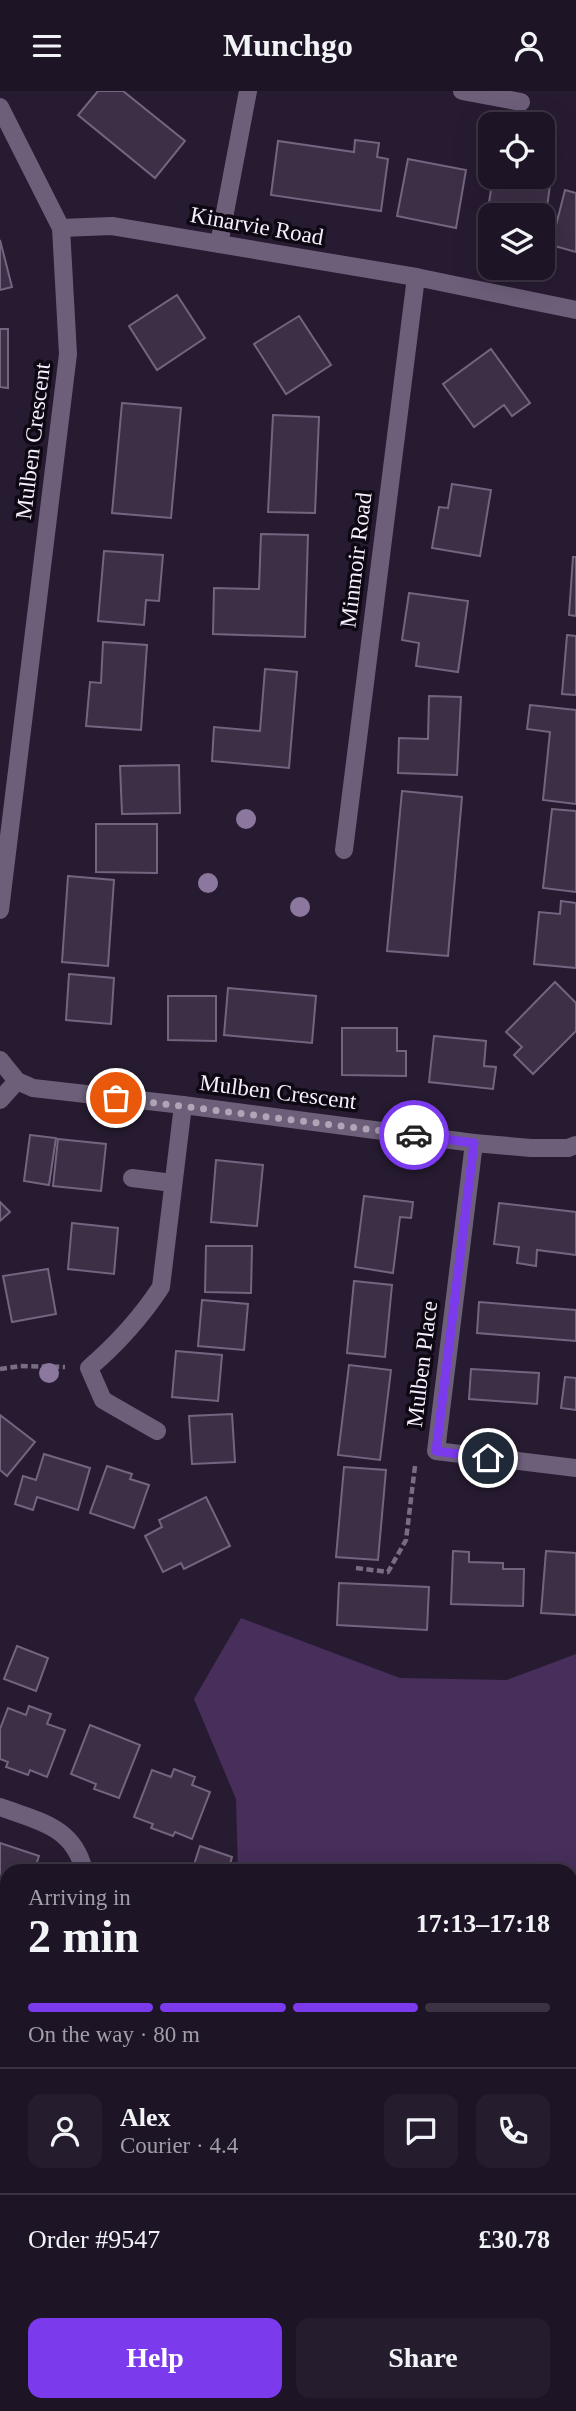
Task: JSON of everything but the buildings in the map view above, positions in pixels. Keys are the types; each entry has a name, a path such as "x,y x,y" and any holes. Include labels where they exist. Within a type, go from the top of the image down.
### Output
{"street":[{"path":"219,244 248,91"},
{"path":"462,91 521,102"},
{"path":"0,107 61,228"},
{"name":"Kinarvie Road","path":"61,228 112,226 416,277 576,310"},
{"name":"Mulben Crescent","path":"0,910 2,867 68,354 61,228"},
{"name":"Minmoir Road","path":"344,850 416,277"},
{"path":"0,1060 17,1081 0,1100"},
{"name":"Mulben Crescent","path":"17,1081 33,1088 474,1143 531,1148 568,1148 576,1145"},
{"name":"Mulben Crescent","path":"89,1368 117,1345 161,1287 183,1105"},
{"name":"Mulben Place","path":"474,1143 436,1451 576,1468"},
{"path":"132,1178 173,1184"},
{"path":"89,1368 103,1400 157,1431"},
{"path":"0,1807 54,1827 69,1838 82,1864"}],"path":[{"path":"0,1369 20,1366 89,1368"},
{"path":"356,1568 388,1572 407,1540 414,1467 436,1451"}],"shaded area":[{"path":"241,1618 400,1678 507,1680 576,1654 576,1864 238,1864 236,1799 194,1699"}],"way so far":[{"path":"116,1098 414,1135"}],"route":[{"path":"414,1135 474,1143 436,1451 488,1458"}]}
